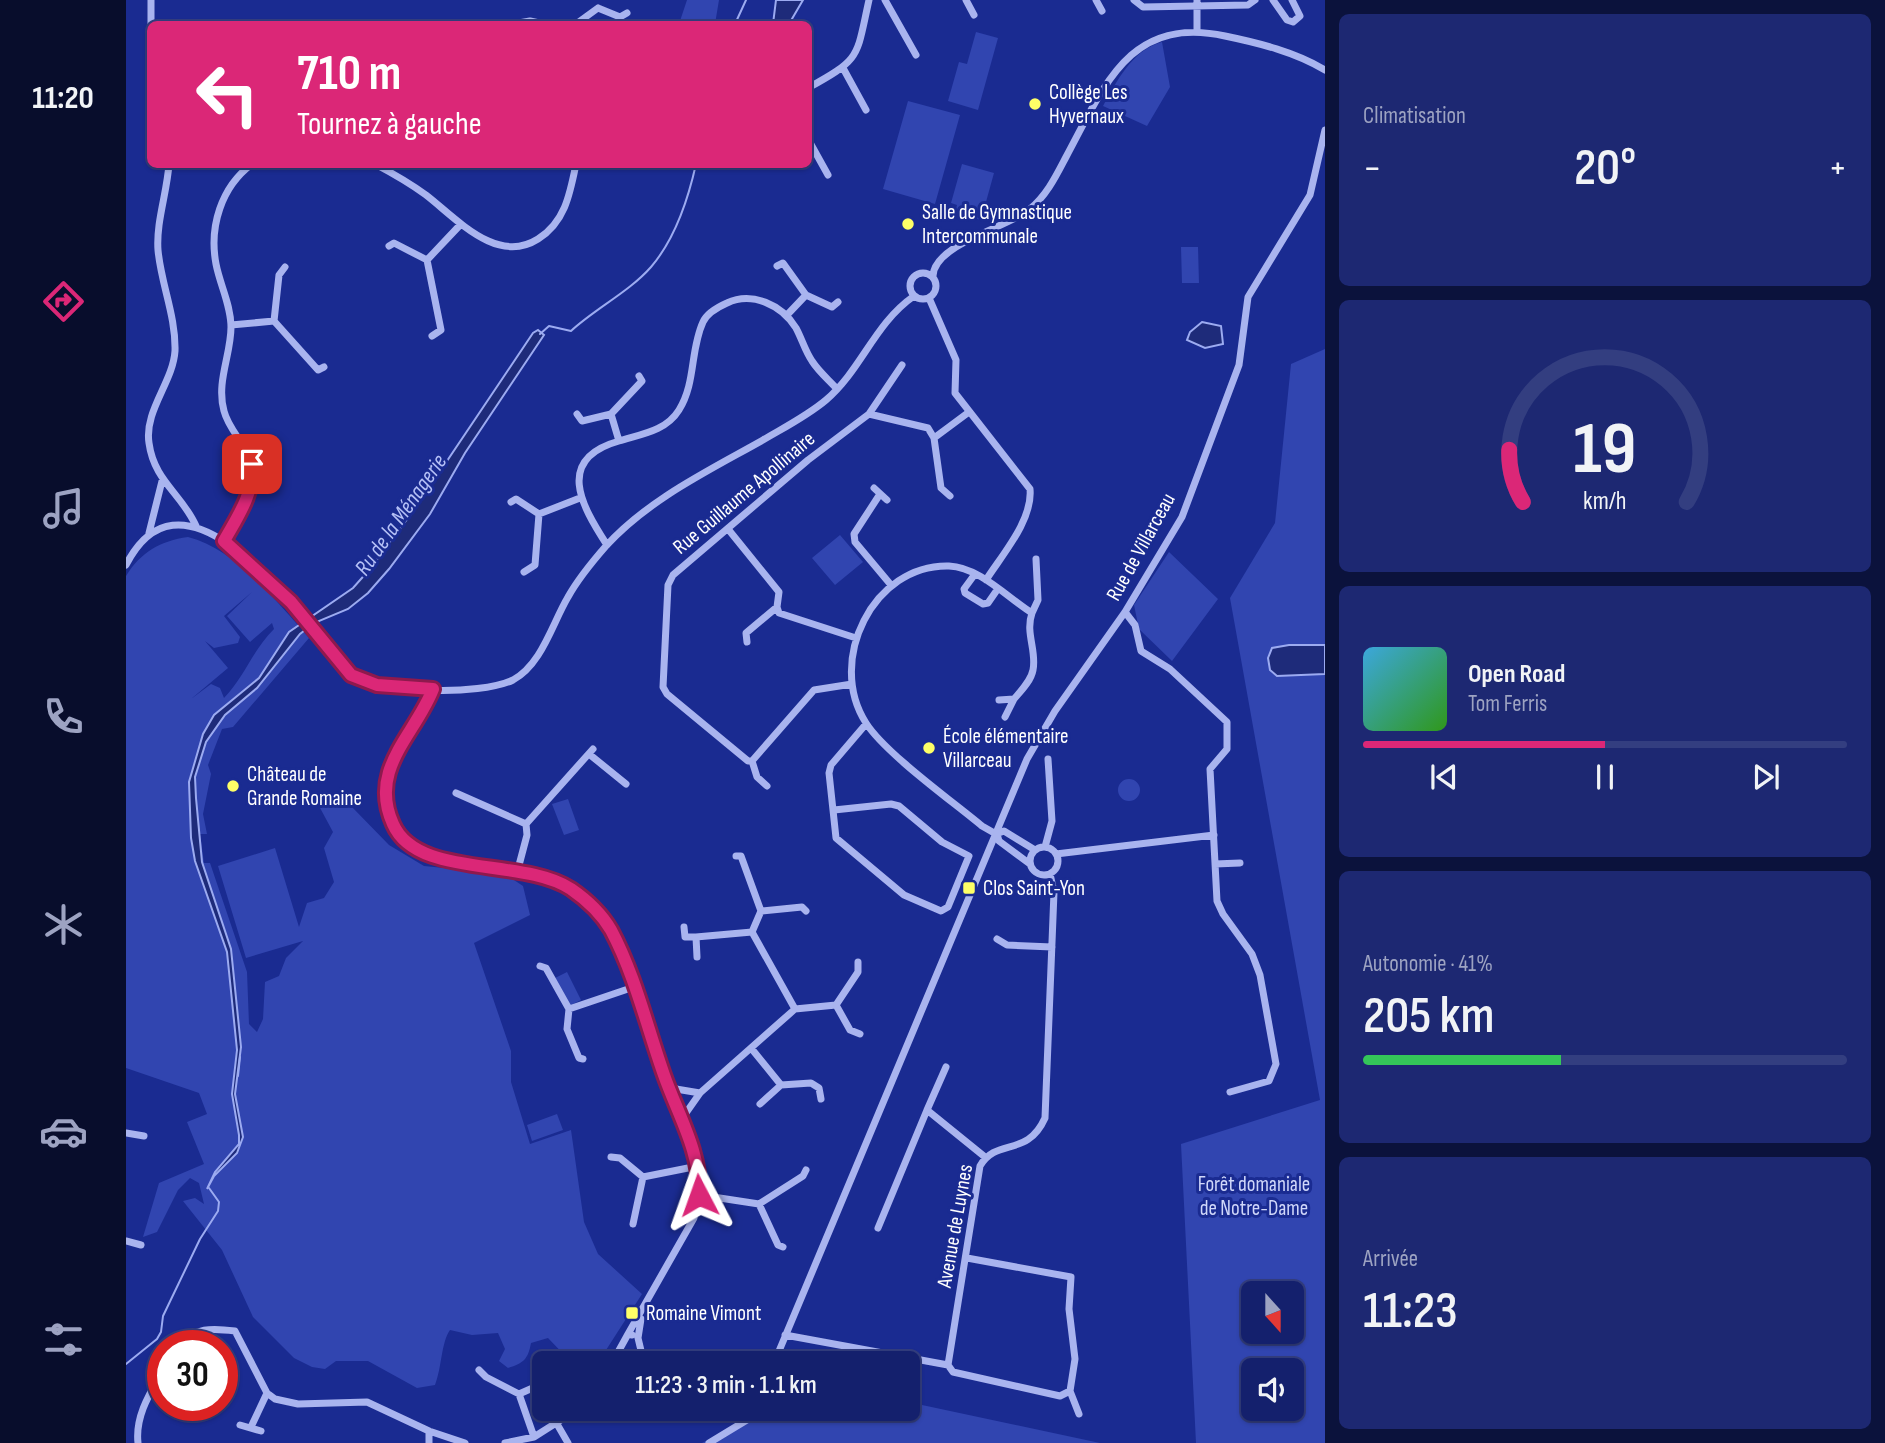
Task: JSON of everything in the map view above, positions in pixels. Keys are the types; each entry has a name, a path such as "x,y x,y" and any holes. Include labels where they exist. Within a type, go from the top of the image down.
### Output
{"street":[{"path":"151,0 151,21"},
{"path":"812,86 843,68 859,46 869,0"},
{"path":"885,0 916,55"},
{"path":"966,0 974,15"},
{"path":"1096,0 1101,11"},
{"path":"1134,0 1143,7 1197,3 1248,5 1255,0"},
{"path":"1273,0 1287,20 1293,22 1300,16 1292,0"},
{"path":"1197,3 1197,31"},
{"path":"579,21 597,4 620,16 627,13"},
{"path":"933,276 922,272 912,278 909,285 914,296 929,298 936,288 934,267 957,247 1021,216 1043,196 1111,75 1144,43 1175,32 1197,31 1292,54 1325,69"},
{"path":"843,68 866,110"},
{"name":"Rue de Villarceau","path":"779,1351 1027,759 1043,730 1125,612 1182,517 1239,365 1248,297 1310,195 1325,130"},
{"path":"812,146 828,174"},
{"path":"168,168 158,248 174,332 175,354 150,424 148,441 162,481 189,510 196,526"},
{"path":"224,541 245,504 253,481 252,464 224,414 221,385 231,326 216,266 214,233 218,213 227,193 247,168"},
{"path":"383,168 424,193 461,224 498,246 523,246 550,231 559,220 567,203 575,168"},
{"path":"427,260 461,224"},
{"path":"389,246 394,243 427,260"},
{"path":"427,260 441,330 432,335"},
{"path":"777,266 783,263 806,295 832,307 838,302"},
{"path":"285,267 279,275 274,321 318,370 324,367"},
{"path":"787,315 806,295"},
{"path":"126,565 135,547 149,533 170,525 196,526 224,541 272,583 348,672 361,681 377,685 433,689 493,686 523,673 539,653 581,576 607,545 667,495 802,418 837,389 886,319 914,296"},
{"path":"607,545 580,498 578,477 582,465 591,454 619,441 651,432 673,419 686,397 703,320 713,311 738,298 765,301 787,315 813,363 837,389"},
{"path":"929,298 956,360 955,393 1025,478 1030,489 1031,499 1026,515 986,580"},
{"path":"231,326 274,321"},
{"name":"Rue Guillaume Apollinaire","path":"752,761 667,694 663,687 668,585 673,575 869,414 902,365"},
{"path":"577,414 582,421 611,414 642,382 639,376"},
{"path":"934,438 969,412"},
{"path":"611,414 619,441"},
{"path":"869,414 928,428 934,438 940,488 950,496"},
{"path":"149,533 162,481"},
{"path":"874,488 884,497 854,534 855,542 891,585"},
{"path":"539,514 580,498"},
{"path":"511,502 516,499 539,514"},
{"path":"524,572 534,565 539,514"},
{"path":"728,529 779,592 779,613 856,638"},
{"path":"1004,717 1014,699 1030,680 1034,668 1028,626 1038,600 1035,559"},
{"path":"1032,613 975,574 949,566 928,568 891,585 866,615 856,638 852,684 866,724 903,760 982,826 996,834 999,841 1030,864 1037,874 1050,874"},
{"path":"975,574 965,593 983,604 988,603 997,590"},
{"path":"747,642 747,633 777,607"},
{"path":"1125,612 1135,625 1140,652 1170,670 1227,722 1227,749 1210,769 1217,901 1223,914 1252,954 1260,975 1276,1064 1269,1080 1261,1085 1238,1087 1230,1092"},
{"path":"767,786 757,777 752,761 814,690 852,684"},
{"path":"433,689 394,754 387,774 385,792 393,826 416,851 431,857 518,869 568,887 598,911 622,954 698,1167 699,1195 685,1235 619,1351"},
{"path":"999,699 1014,699"},
{"path":"834,810 891,804 899,806 942,842 969,856 948,908 941,911 904,895 836,838 834,810 831,765 866,724"},
{"path":"518,869 527,835 526,824 591,751 626,785"},
{"path":"1045,847 1052,821 1048,759"},
{"path":"456,793 526,824"},
{"path":"996,834 1004,831 1035,850 1045,847 1056,854 1214,835"},
{"path":"1030,864 1035,850"},
{"name":"Avenue de Luynes","path":"948,1365 967,1258 978,1174 985,1157 1031,1140 1045,1118 1054,892 1050,874 1058,865 1056,854"},
{"path":"736,856 741,856 761,911 752,932"},
{"path":"1215,864 1240,863"},
{"path":"761,911 802,907 806,911"},
{"path":"684,927 685,937 752,932"},
{"path":"752,932 795,1009"},
{"path":"696,937 697,957"},
{"path":"997,939 1007,945 1052,947"},
{"path":"681,1120 700,1093 795,1009 835,1005 858,972 858,962"},
{"path":"540,966 546,968 569,1009 567,1029 579,1058 583,1059"},
{"path":"569,1009 634,987"},
{"path":"835,1005 850,1030 860,1034"},
{"path":"751,1048 781,1085"},
{"path":"878,1228 946,1067"},
{"path":"664,1076 676,1089 700,1093"},
{"path":"760,1104 781,1085 811,1083 819,1088 821,1099"},
{"path":"927,1110 985,1157"},
{"path":"126,1133 144,1136"},
{"path":"611,1157 620,1158 643,1177 698,1167"},
{"path":"699,1195 759,1204 803,1176 806,1170"},
{"path":"633,1224 643,1177"},
{"path":"759,1204 778,1245 783,1247"},
{"path":"126,1241 141,1245"},
{"path":"967,1258 1071,1277 1069,1310 1075,1359 1070,1391 1079,1414"},
{"path":"641,1315 638,1338 641,1351"},
{"path":"201,1330 220,1330"},
{"path":"628,1334 638,1338"},
{"path":"785,1335 948,1365 953,1372 1060,1396 1070,1391"},
{"path":"238,1337 267,1394 275,1399 298,1404 367,1402 429,1431 465,1443"},
{"path":"479,1370 486,1377 519,1394 534,1437"},
{"path":"519,1394 532,1388"},
{"path":"251,1427 267,1394"},
{"path":"138,1443 138,1422 147,1404"},
{"path":"505,1443 534,1437 561,1421"},
{"path":"709,1443 745,1421"},
{"path":"557,1424 568,1443"},
{"path":"240,1425 261,1431"},
{"path":"429,1431 429,1443"}],"green space":[{"path":"687,0 719,0 716,21 680,21"},
{"path":"976,32 998,38 978,110 948,101 959,62 967,64"},
{"path":"1162,42 1170,87 1147,126 1103,106 1134,59 1151,46"},
{"path":"908,101 960,115 935,204 883,189"},
{"path":"962,164 994,173 981,220 955,213 957,205 951,203"},
{"path":"1181,247 1198,247 1199,283 1182,283"},
{"name":"Forêt domaniale de Notre-Dame","path":"1325,349 1325,1443 1196,1443 1181,1144 1320,1100 1230,598 1275,523 1291,364"},
{"path":"840,535 863,562 835,585 812,558"},
{"path":"188,537 223,553 255,579 309,638 233,727 222,729 208,765 211,774 203,814 207,834 200,834 204,863 210,863 247,972 249,1024 257,1032 263,1019 265,982 279,976 286,958 303,941 246,958 218,866 275,848 299,927 307,903 324,898 334,882 324,848 333,832 319,806 329,797 352,807 389,845 424,866 505,874 523,886 530,915 474,943 511,1051 511,1082 530,1144 571,1130 584,1222 598,1254 642,1294 605,1351 560,1351 548,1338 531,1343 524,1360 508,1368 499,1361 505,1349 498,1333 472,1335 450,1330 435,1385 417,1388 368,1361 336,1361 325,1369 312,1367 294,1358 253,1317 222,1250 183,1201 195,1198 204,1204 199,1183 190,1178 178,1190 157,1232 143,1237 159,1183 204,1164 187,1122 207,1114 199,1093 126,1068 126,576 138,560 160,545","holes":["252,592 227,616 250,642 272,623 274,629 224,698 220,688 211,684 191,699 228,668 205,641 214,648 238,643 240,637 224,616"]},
{"path":"1169,552 1218,599 1172,661 1139,629 1134,605"},
{"path":"1129,779 1137,782 1140,790 1137,798 1129,801 1121,798 1118,790 1121,782"},
{"path":"568,799 579,830 564,835 552,804"},
{"path":"567,972 581,1000 569,1006 555,978"},
{"path":"557,1114 563,1130 532,1141 527,1125"},
{"path":"920,1405 1100,1443 702,1443 745,1421 920,1421"}],"shaded area":[{"path":"776,0 803,0 791,21 773,21"},
{"path":"1202,322 1221,326 1223,344 1205,348 1187,340 1190,332"},
{"path":"538,330 544,335 465,453 430,514 389,569 368,593 348,609 314,623 300,634 257,688 225,715 206,742 195,777 196,798 202,862 231,949 241,1047 235,1094 243,1137 237,1153 214,1176 207,1189 215,1172 239,1144 239,1135 232,1094 237,1050 227,952 195,861 191,838 189,782 203,734 214,715 259,678 289,632 353,588 369,570 414,510 533,333"},
{"path":"1325,645 1325,674 1277,676 1270,670 1268,658 1272,648"}],"waterway":[{"name":"Ru de la Ménagerie","path":"736,21 746,0"},
{"name":"Ru de la Ménagerie","path":"540,334 549,326 571,331 651,267 680,218 695,168"},
{"name":"Ru de la Ménagerie","path":"238,1076 240,1057"},
{"name":"Ru de la Ménagerie","path":"126,1364 157,1339 161,1332 163,1316 200,1239 218,1211 219,1202 209,1188"}],"place":[{"name":"Collège Les Hyvernaux","path":"1035,104"},
{"name":"Salle de Gymnastique Intercommunale","path":"908,224"},
{"name":"École élémentaire Villarceau","path":"929,748"},
{"name":"Château de Grande Romaine","path":"233,786"},
{"name":"Clos Saint-Yon","path":"969,888"},
{"name":"Romaine Vimont","path":"632,1313"}],"route":[{"path":"252,464 253,481 245,504 224,541 291,602 351,675 377,685 433,689 394,754 387,774 385,792 393,826 416,851 431,857 518,869 548,878 568,887 598,911 622,954 664,1076 694,1150 700,1180 699,1195"}]}
